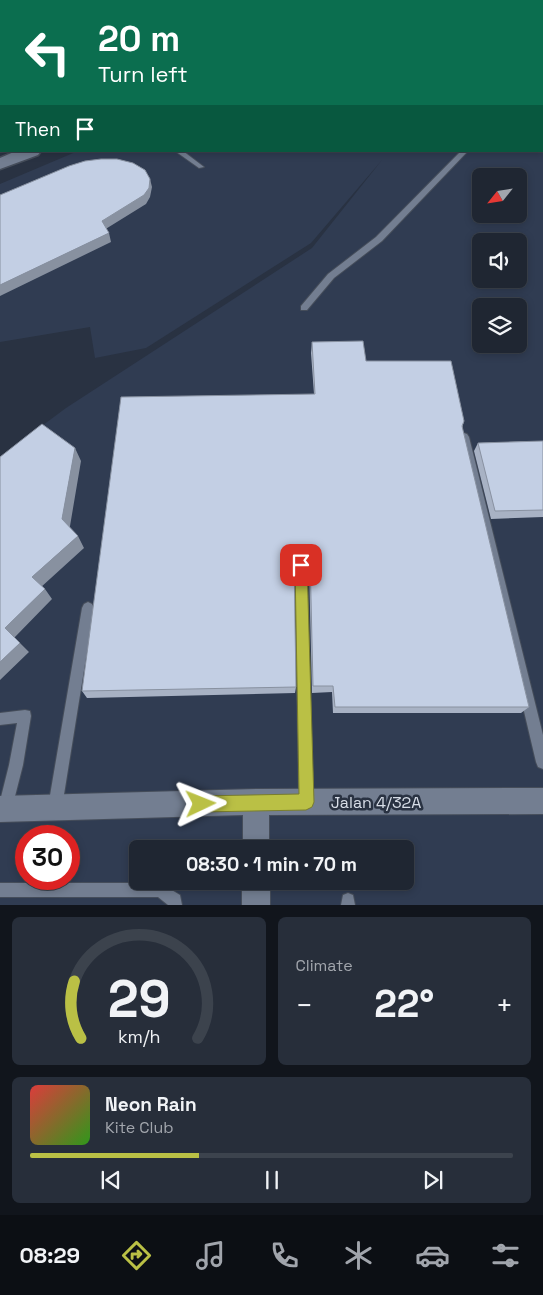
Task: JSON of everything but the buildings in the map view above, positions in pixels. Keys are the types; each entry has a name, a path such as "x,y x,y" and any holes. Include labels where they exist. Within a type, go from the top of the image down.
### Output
{"main road":[{"path":"0,164 30,152"}],"street":[{"path":"166,0 190,0"},
{"name":"Jalan 4/32A","path":"2,809 256,802 543,801"},
{"path":"256,802 256,840"},
{"path":"256,890 256,905"}],"lane":[{"path":"179,152 201,167"},
{"path":"304,308 332,276 379,238 464,152"},
{"path":"464,437 543,762"},
{"path":"301,565 306,802"},
{"path":"55,808 88,608"},
{"path":"0,719 24,716 16,765 2,809"},
{"path":"0,890 160,890 175,900 176,905"}],"shaded area":[{"path":"76,152 543,152 543,905 0,905 0,457 66,408 312,248 382,160 311,243 146,348 95,358 90,327 0,342 0,184"}],"route":[{"path":"201,804 306,802 301,565"}]}
